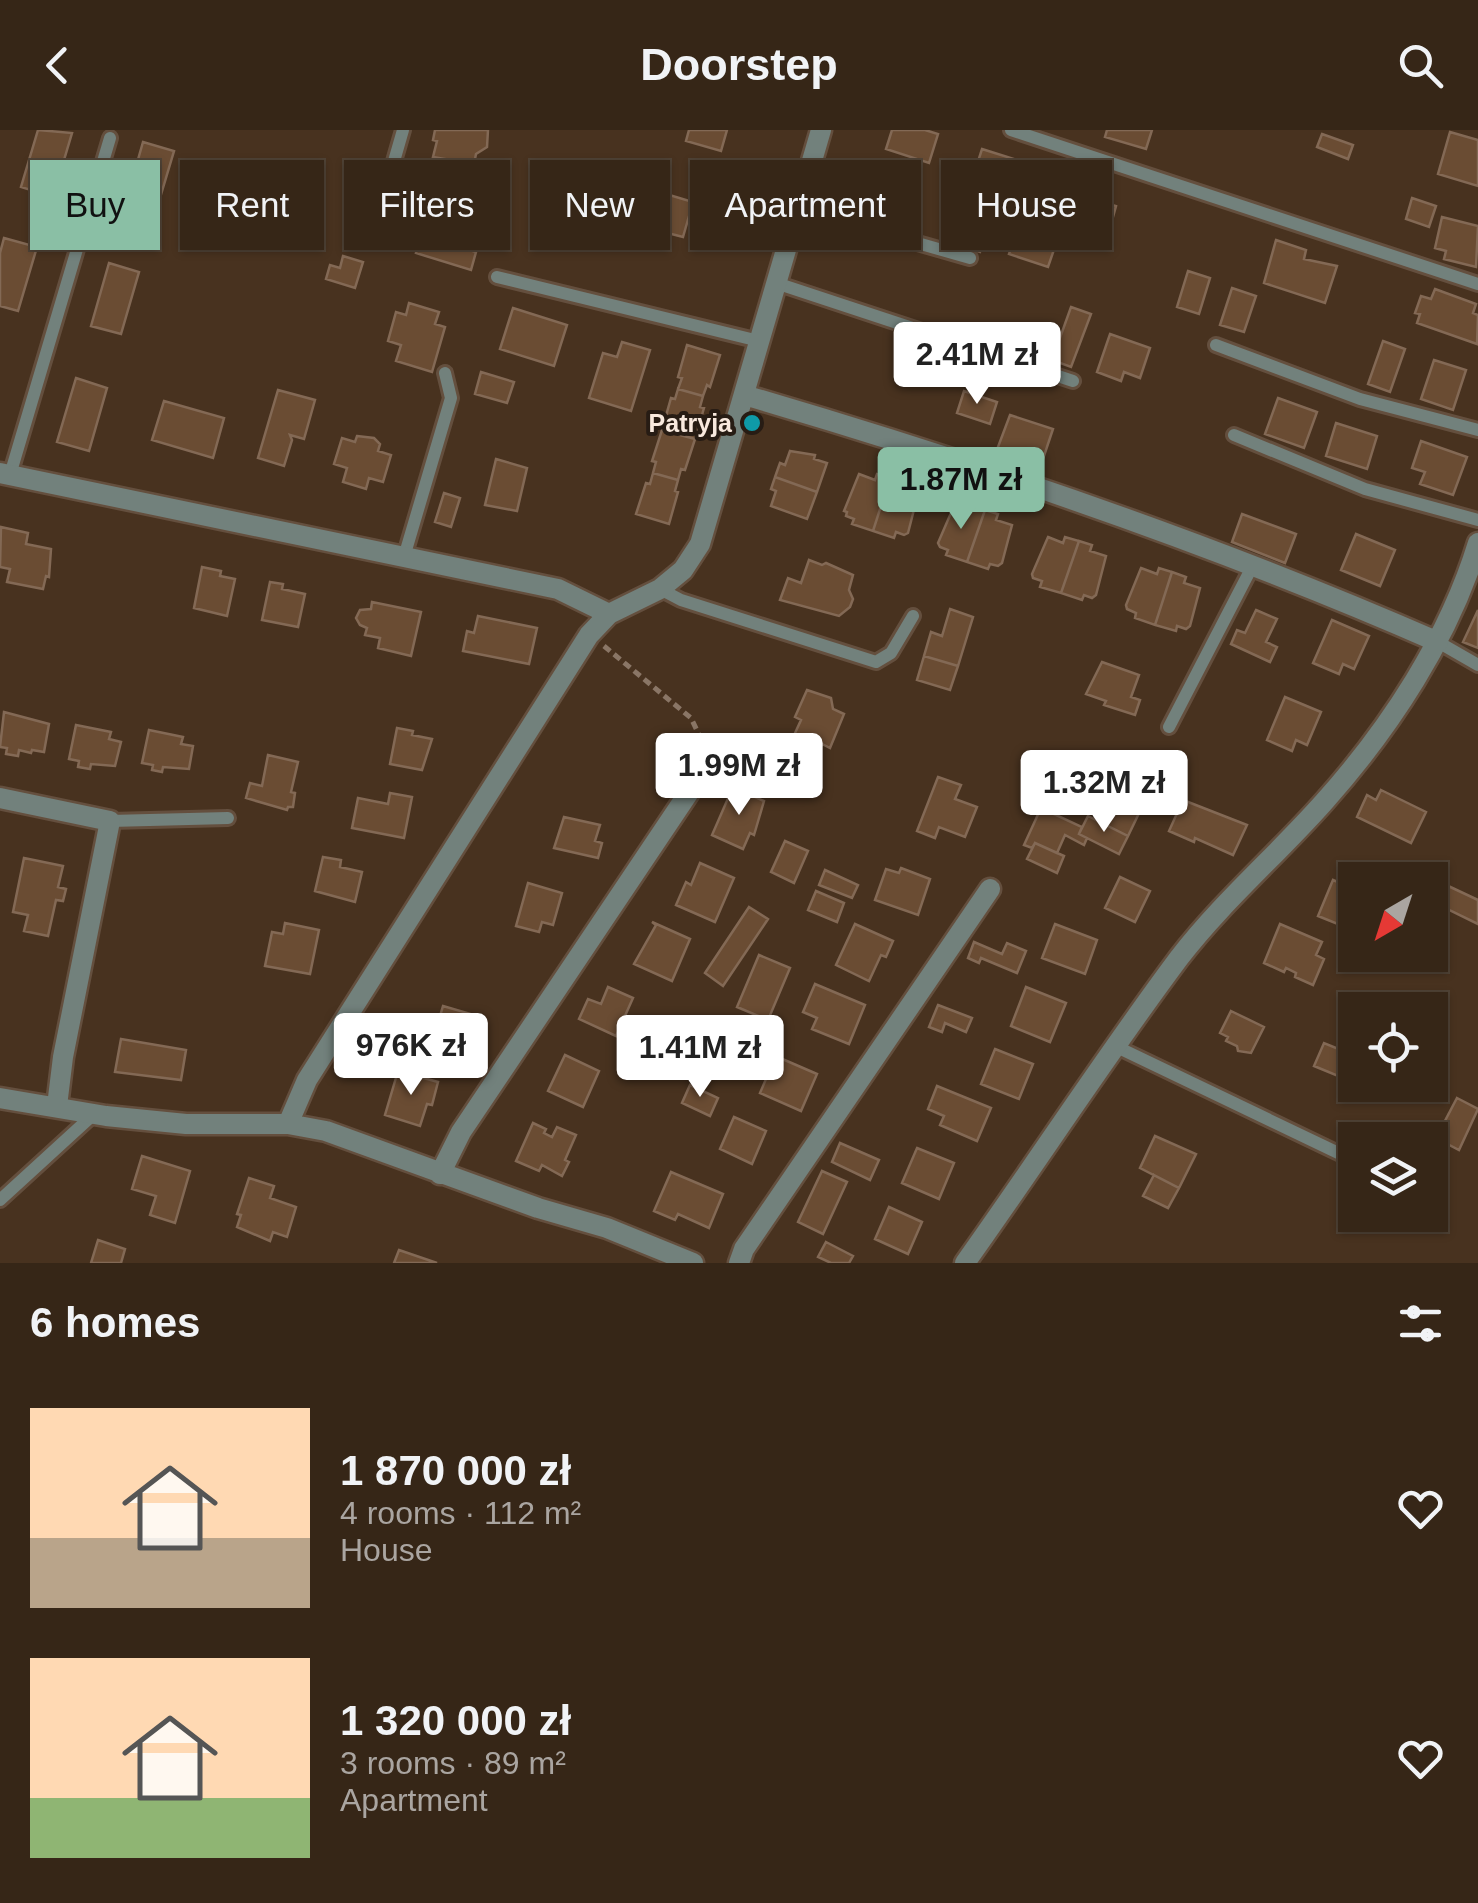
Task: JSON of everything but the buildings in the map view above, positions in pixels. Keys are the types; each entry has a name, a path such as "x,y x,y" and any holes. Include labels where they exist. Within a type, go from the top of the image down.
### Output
{"street":[{"path":"812,160 820,130"},
{"path":"288,1124 306,1080 590,635 609,614 660,588 683,570 700,544 786,250"},
{"path":"744,395 933,450 1253,564 1438,642"},
{"path":"5,474 558,589 609,614"},
{"path":"965,1263 1179,959 1230,896 1324,802 1379,731 1438,642 1478,543"},
{"path":"440,1174 461,1132 710,761"},
{"path":"0,798 110,821 57,1106"},
{"path":"739,1263 744,1248 990,889"},
{"path":"0,1098 186,1124 288,1124 326,1131 538,1208 607,1228 693,1263"}],"lane":[{"path":"394,160 403,130"},
{"path":"1011,130 1478,284"},
{"path":"5,474 110,138"},
{"path":"921,244 970,258"},
{"path":"497,277 760,341"},
{"path":"776,283 1073,381"},
{"path":"1216,345 1360,399 1478,430"},
{"path":"404,557 451,398 445,373"},
{"path":"1234,435 1364,489 1478,520"},
{"path":"1168,727 1253,564"},
{"path":"660,588 681,600 876,662 891,653 913,616"},
{"path":"1438,642 1478,665"},
{"path":"110,821 228,818"},
{"path":"1117,1047 1338,1153"},
{"path":"0,1200 94,1114"}],"path":[{"path":"590,635 691,718 710,761"}],"place":[{"name":"Patryja","path":"752,423"}]}
